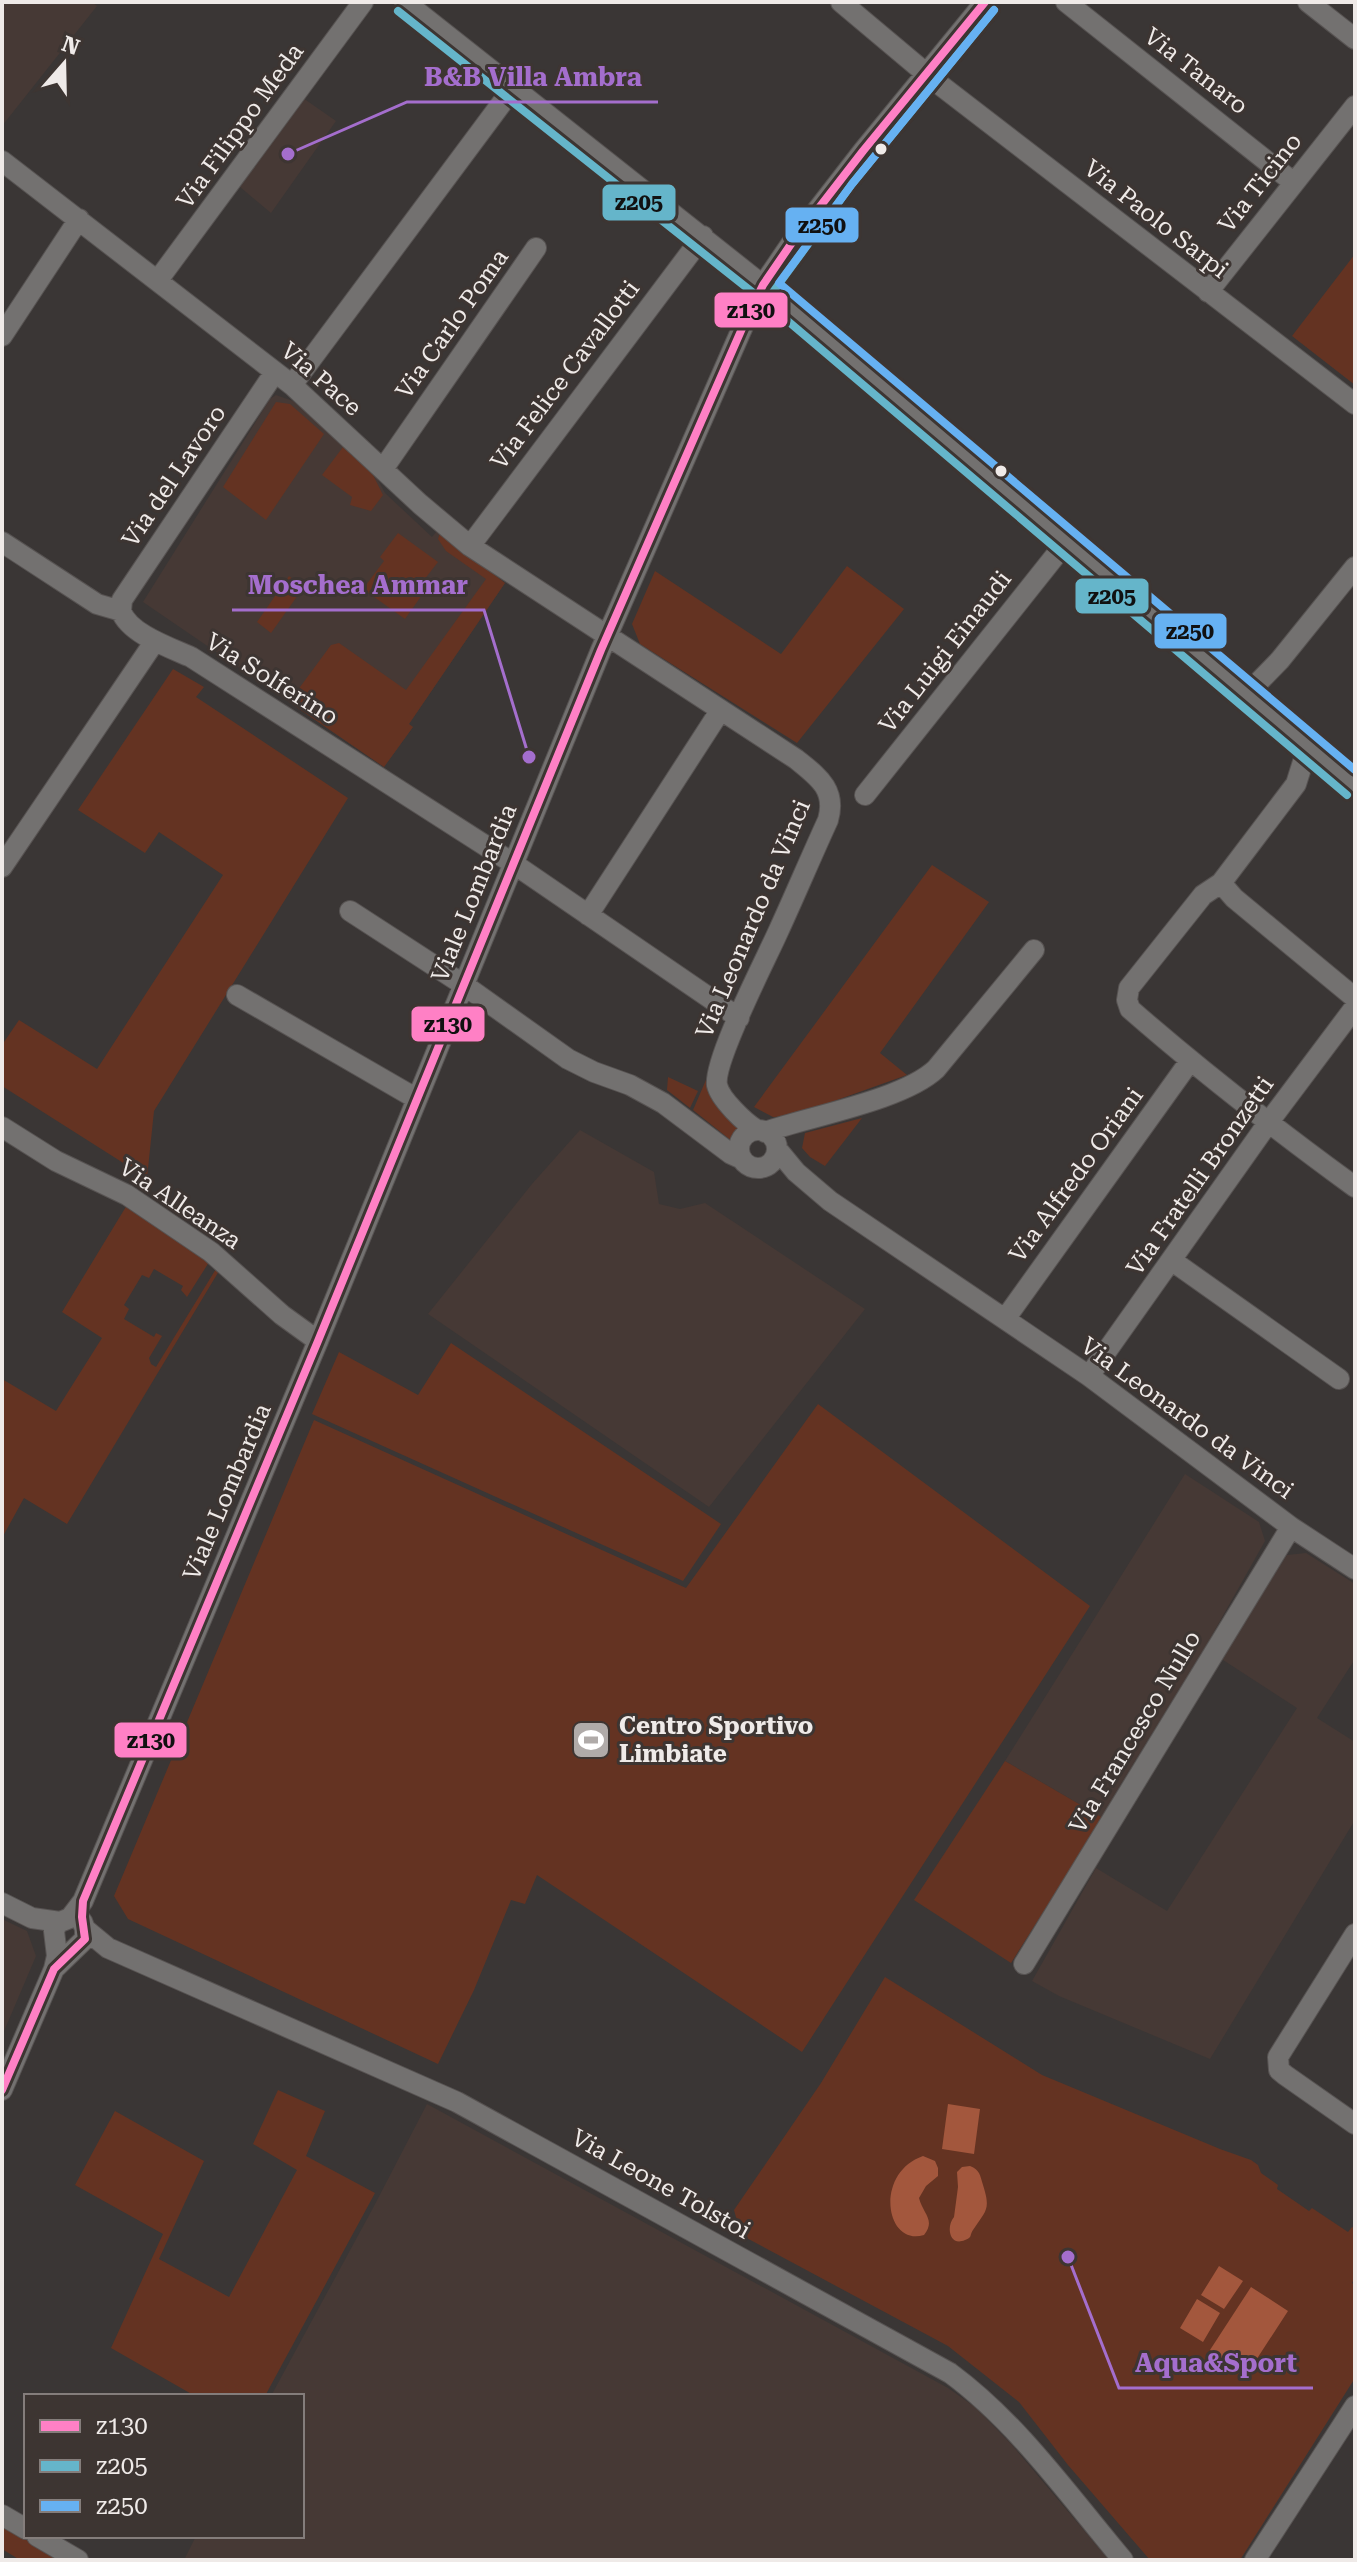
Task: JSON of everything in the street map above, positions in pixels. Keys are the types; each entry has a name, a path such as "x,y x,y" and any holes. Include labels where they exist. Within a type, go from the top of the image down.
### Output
{"street":[{"name":"Via Filippo Meda","path":"158,280 363,2"},
{"path":"405,2 763,285 1355,786"},
{"name":"Via Paolo Sarpi","path":"841,2 927,74 1355,404"},
{"name":"Viale Lombardia","path":"70,1934 318,1341 607,635 763,285 818,209 985,2"},
{"name":"Via Tanaro","path":"1066,2 1293,182"},
{"path":"1308,2 1355,39"},
{"path":"292,385 513,88"},
{"name":"Via Ticino","path":"1208,292 1355,106"},
{"name":"Via Pace","path":"2,161 292,385 470,546 607,635"},
{"path":"2,336 79,219"},
{"name":"Via Felice Cavallotti","path":"470,546 703,236"},
{"name":"Via Carlo Poma","path":"383,469 536,248"},
{"name":"Via del Lavoro","path":"121,611 122,600 275,372"},
{"name":"Via Luigi Einaudi","path":"865,795 1067,541"},
{"name":"Via Solferino","path":"2,542 97,604 121,611 129,623 155,641 191,657 514,864 739,1018"},
{"path":"1247,694 1280,660 1355,567"},
{"name":"Via Leonardo da Vinci","path":"607,635 796,759 823,782 831,801 828,820 719,1068 720,1093 743,1120 769,1139 796,1172 830,1201 1089,1376 1291,1527 1355,1569"},
{"path":"2,867 155,641"},
{"path":"588,915 720,711"},
{"path":"1308,746 1296,784 1221,883 1203,895 1127,992 1130,1009 1190,1061 1355,1187"},
{"path":"1296,784 1333,767"},
{"path":"1221,883 1234,898 1355,998"},
{"name":"Via Leonardo da Vinci","path":"350,911 464,985 568,1059 648,1094 673,1109 731,1154 830,1201"},
{"path":"769,1139 772,1161 751,1163 739,1153 746,1134 769,1139 795,1122 861,1104 925,1079 1034,950"},
{"path":"237,995 417,1099"},
{"name":"Via Fratelli Bronzetti","path":"1089,1376 1268,1123 1355,1007"},
{"name":"Via Alfredo Oriani","path":"1005,1319 1190,1061"},
{"name":"Via Alleanza","path":"2,1127 56,1161 127,1195 211,1252 282,1315 318,1341"},
{"path":"1171,1260 1339,1379"},
{"name":"Via Francesco Nullo","path":"1024,1964 1291,1527"},
{"path":"2,1903 70,1934 2,2090"},
{"name":"Via Leone Tolstoi","path":"70,1934 457,2102 950,2373 977,2393 1014,2430 1123,2560"},
{"path":"1355,1934 1278,2057 1277,2064 1285,2075 1355,2124"},
{"path":"1255,2560 1355,2406"},
{"path":"2,2515 24,2528"},
{"path":"40,2538 78,2560"}],"shaded area":[{"path":"2,2 92,2 97,6 2,126"},
{"path":"303,98 336,121 271,213 240,187"},
{"path":"1355,254 1355,385 1292,336"},
{"path":"276,395 293,401 373,471 385,493 432,537 437,531 505,583 409,724 413,727 384,767 143,602 270,399"},
{"path":"276,402 290,404 324,434 266,520 223,487"},
{"path":"343,447 372,473 383,495 371,511 350,505 352,497 322,475"},
{"path":"398,533 438,562 424,580 429,585 405,619 363,589 384,561 380,557"},
{"path":"440,533 505,583 409,724 413,727 384,767 289,702 331,645 339,643 406,690 486,579 446,551 438,539"},
{"path":"847,566 904,609 797,743 640,644 632,624 655,571 781,654"},
{"path":"289,576 303,588 271,633 257,622"},
{"path":"173,669 204,687 196,697 348,798 154,1111 147,1178 2,1086 2,1045 19,1020 97,1069 223,875 159,832 145,853 78,810"},
{"path":"932,865 989,902 880,1053 907,1075 792,1116 773,1117 754,1107"},
{"path":"712,1066 745,1125 738,1130 733,1142 693,1110"},
{"path":"668,1077 698,1091 690,1108 667,1090"},
{"path":"862,1118 825,1166 802,1148 805,1133"},
{"path":"580,1130 654,1172 659,1204 680,1209 705,1203 865,1309 709,1507 428,1314 532,1184"},
{"path":"127,1205 211,1259 187,1297 181,1290 183,1286 154,1269 149,1278 142,1275 124,1305 129,1309 124,1319 154,1337 156,1333 162,1336 149,1358 151,1364 156,1367 219,1264 222,1266 67,1524 24,1498 2,1538 2,1379 56,1411 102,1338 62,1312"},
{"path":"451,1343 721,1524 683,1581 312,1414 339,1352 418,1395"},
{"name":"Centro Sportivo Limbiate","path":"818,1404 1090,1606 802,2052 537,1875 525,1904 511,1900 474,1990 438,2064 128,1919 114,1896 314,1420 686,1588"},
{"path":"1185,1474 1259,1522 1265,1541 1103,1818 1005,1761"},
{"path":"1306,1553 1355,1584 1355,1659 1317,1718 1355,1742 1355,1820 1210,2059 1059,1996 1032,1981 1096,1868 1167,1911 1297,1708 1220,1658 1287,1555"},
{"path":"1005,1761 1103,1818 1011,1963 914,1900"},
{"path":"2,1919 27,1931 36,1956 2,2036"},
{"path":"885,1977 1042,2075 1251,2160 1258,2165 1261,2173 1278,2185 1277,2189 1309,2211 1312,2208 1348,2232 1352,2227 1355,2229 1355,2278 1352,2283 1355,2285 1355,2378 1240,2560 1150,2560 1068,2465 1019,2402 948,2346 741,2235 734,2210 821,2083"},
{"path":"278,2090 325,2111 306,2156 375,2193 266,2394 192,2394 111,2348 163,2234 75,2185 115,2111 204,2161 159,2259 229,2297 297,2170 253,2144"},
{"path":"427,2104 948,2388 975,2407 1012,2445 1109,2560 184,2560 195,2538 304,2538 304,2394 272,2394"},
{"path":"948,2104 980,2109 974,2154 942,2149"},
{"path":"923,2156 935,2161 938,2176 926,2186 919,2198 929,2221 927,2230 924,2235 911,2236 900,2230 894,2220 890,2206 892,2192 897,2177 907,2165"},
{"path":"970,2166 980,2176 987,2205 970,2237 955,2241 950,2230 958,2187 957,2172 962,2167"},
{"path":"1219,2266 1243,2281 1224,2309 1201,2295"},
{"path":"1251,2287 1288,2311 1247,2374 1210,2350"},
{"path":"1197,2299 1220,2313 1203,2342 1180,2328"},
{"path":"2,2525 63,2560 20,2560 2,2549"}],"transit line":[{"name":"z130","path":"2,2090 54,1969 85,1939 83,1901 318,1341 601,650 744,324 763,285 791,244 985,2"},
{"name":"z205","path":"773,292 852,184 994,10"},
{"name":"z250","path":"994,10 852,184 779,283 1355,770"},
{"name":"z205","path":"398,11 776,311 1347,795"}],"place":[{"name":"B&B Villa Ambra","path":"288,154"},
{"name":"Moschea Ammar","path":"529,757"},
{"name":"Centro Sportivo Limbiate","path":"591,1740"},
{"name":"Aqua&Sport","path":"1068,2257"}]}
